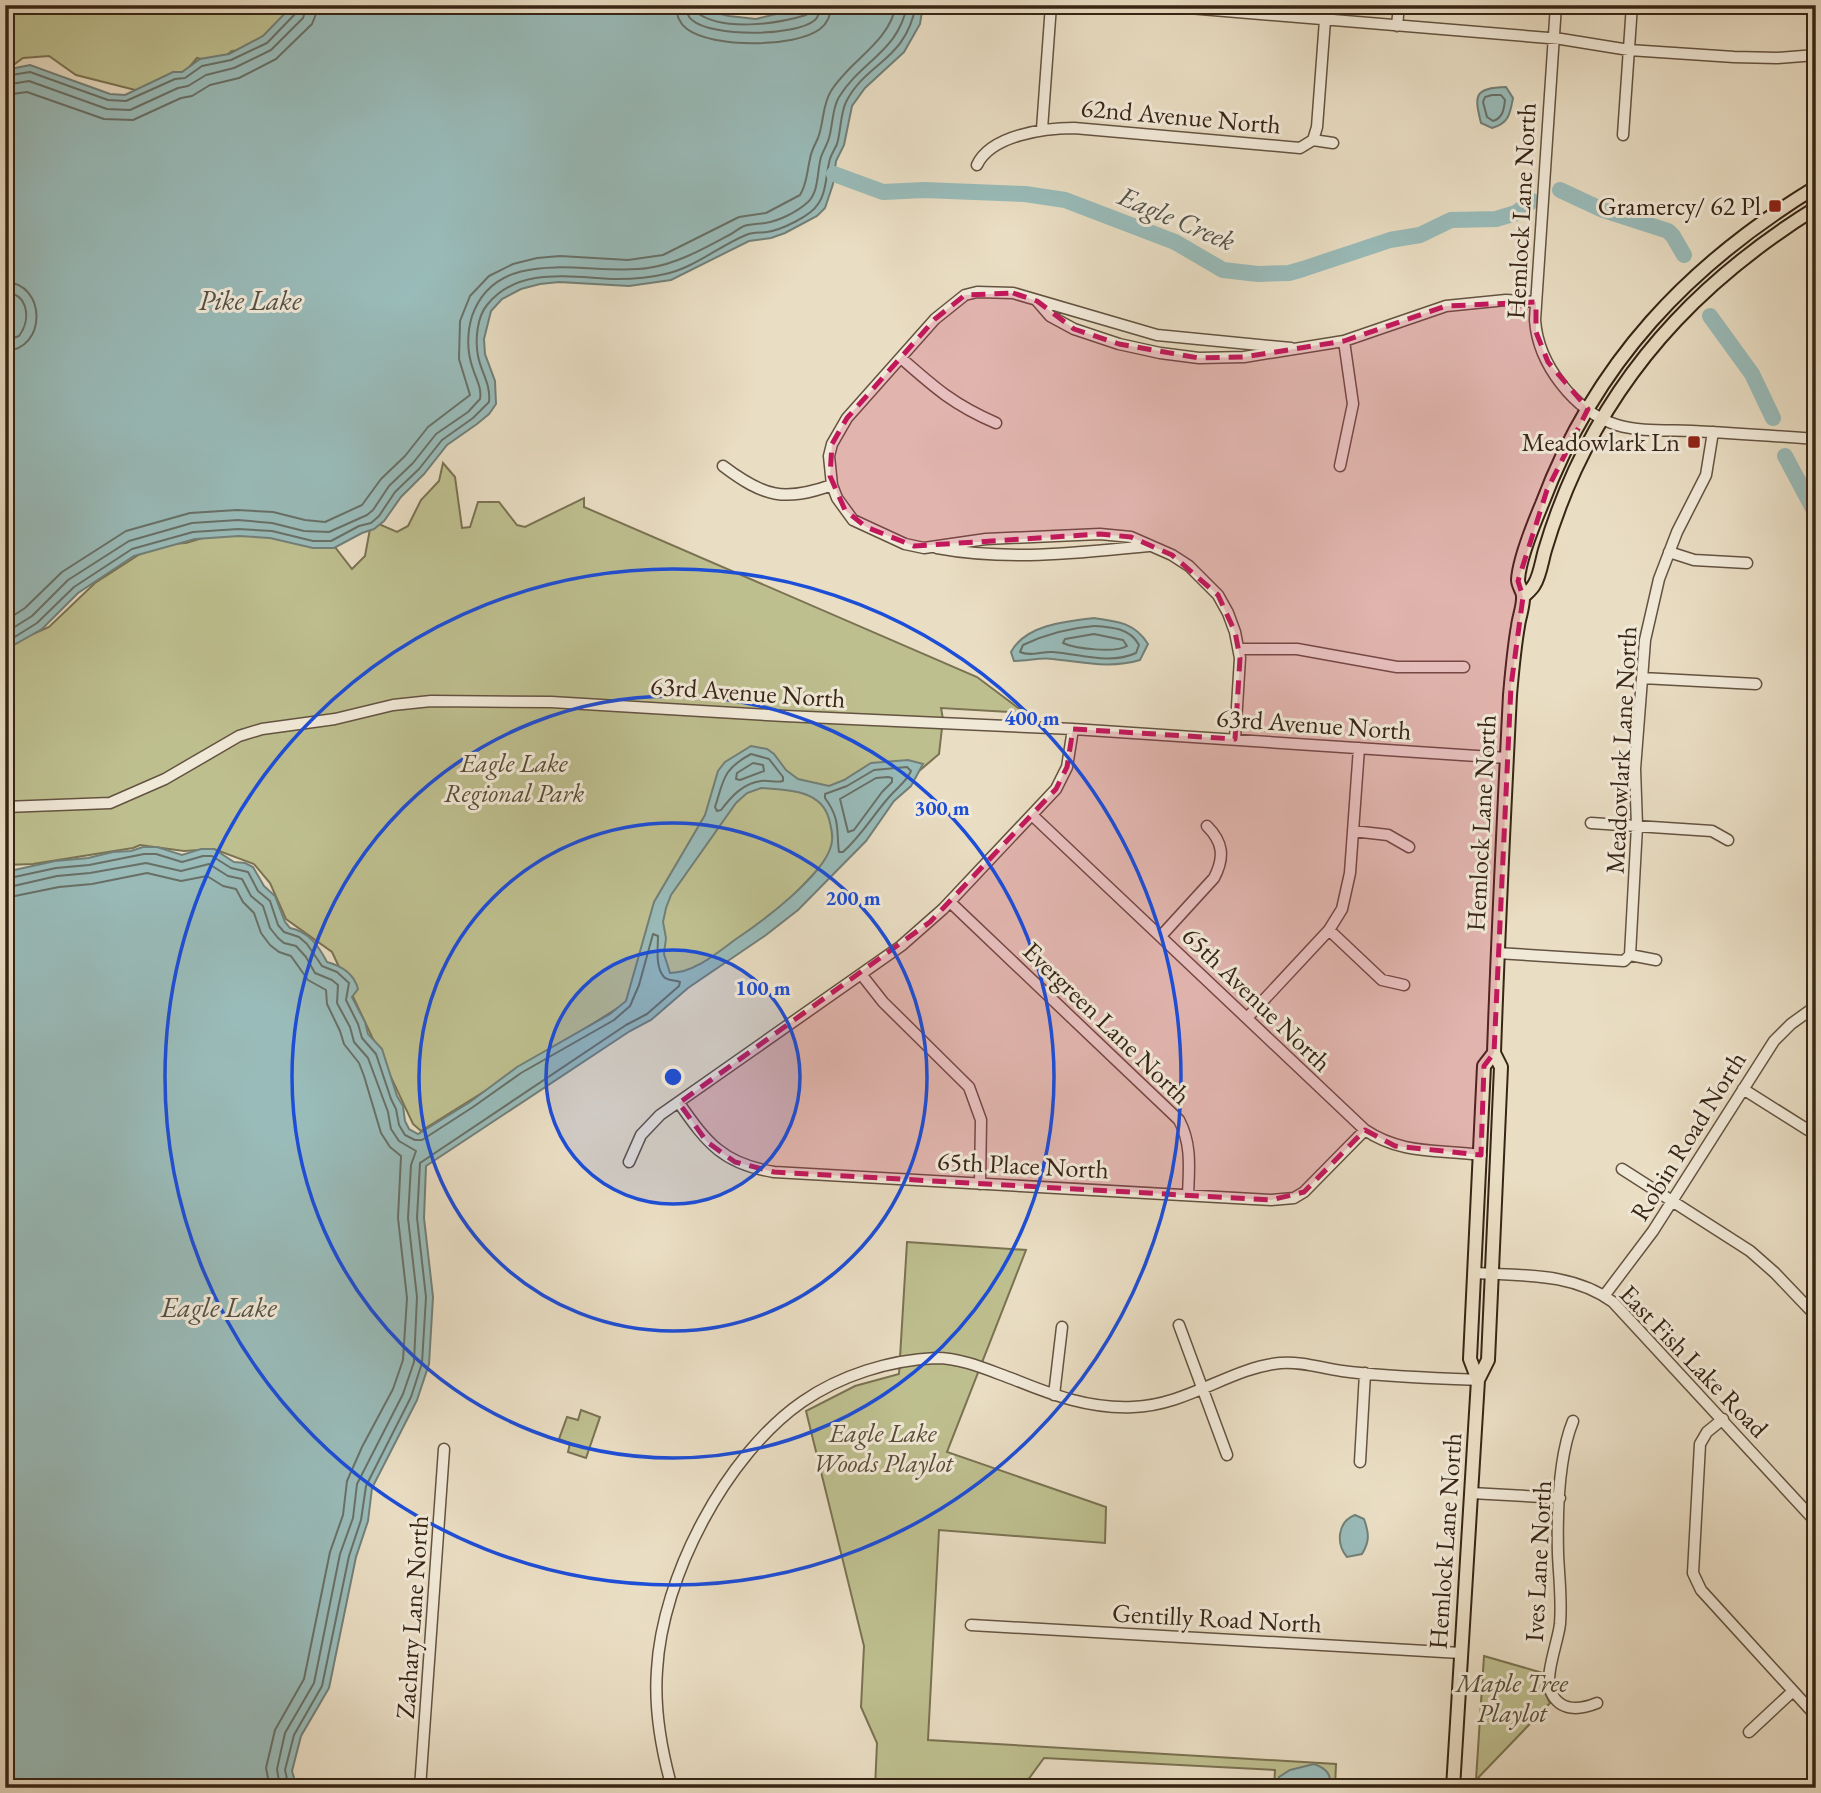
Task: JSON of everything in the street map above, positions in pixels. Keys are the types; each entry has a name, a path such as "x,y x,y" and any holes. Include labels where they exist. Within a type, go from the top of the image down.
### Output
{"main road":[{"path":"1588,409 1638,335 1687,283 1756,226 1816,187"},
{"name":"Hemlock Lane North","path":"1523,597 1535,585 1559,509 1585,450 1645,355 1697,298 1749,253 1816,208"},
{"name":"Hemlock Lane North","path":"1453,1788 1478,1380 1488,1360 1501,1066 1494,1053 1497,953 1512,668 1523,597 1518,581 1534,525 1554,473 1588,409"},
{"name":"Hemlock Lane North","path":"1478,1380 1470,1359 1484,1066 1494,1053"}],"street":[{"path":"1042,129 1051,5"},
{"path":"1153,5 1554,39 1629,50 1734,57 1816,55"},
{"path":"1397,26 1399,5"},
{"name":"Hemlock Lane North","path":"1556,5 1536,332 1548,362 1564,387 1588,409"},
{"path":"1623,135 1632,5"},
{"path":"1313,140 1317,127 1325,20"},
{"name":"62nd Avenue North","path":"977,165 981,156 990,149 1042,129 1074,128 1300,148 1313,140 1333,143"},
{"path":"1150,546 1025,555 972,554 905,544 853,520 837,498 832,485 829,456 847,418 935,319 965,295 977,292 1013,293 1157,335 1291,348"},
{"path":"1037,301 1050,316 1074,329 1119,344 1199,358 1244,356 1344,341 1446,306 1506,300 1536,302"},
{"path":"1340,466 1353,404 1344,341"},
{"path":"901,358 944,396 968,411 996,423"},
{"path":"1588,409 1630,428 1816,439"},
{"name":"Meadowlark Lane North","path":"1630,956 1637,826 1636,769 1645,640 1652,604 1669,552 1706,475 1713,432"},
{"path":"723,467 748,485 774,495 796,496 832,485"},
{"path":"933,547 986,539 1100,534 1130,537 1189,566 1205,579 1228,613 1239,649 1240,677 1235,740"},
{"path":"1669,552 1694,560 1747,563"},
{"path":"1239,649 1297,649 1397,667 1464,667"},
{"path":"1642,678 1756,684"},
{"name":"63rd Avenue North","path":"5,807 110,803 165,779 239,736 262,729 335,719 393,705 431,701 577,703 1073,729 1507,758"},
{"path":"629,1162 649,1124 909,940 950,902 1063,779 1070,755 1073,729"},
{"path":"1247,1018 1329,930 1342,909 1347,892 1359,748"},
{"name":"65th Avenue North","path":"1032,815 1365,1130 1379,1140 1395,1146 1480,1155"},
{"path":"1591,823 1712,831 1728,840"},
{"path":"1161,936 1220,868 1220,844 1207,826"},
{"path":"1353,831 1388,835 1409,847"},
{"name":"Evergreen Lane North","path":"950,902 1179,1120 1189,1145 1188,1195"},
{"path":"1329,930 1382,980 1404,985"},
{"path":"1497,953 1625,961 1630,956 1656,960"},
{"path":"861,974 891,1010 969,1087 981,1120 980,1184"},
{"name":"Robin Road North","path":"1604,1296 1636,1256 1673,1201 1774,1041 1791,1024 1816,1006"},
{"path":"1743,1089 1816,1135"},
{"name":"65th Place North","path":"679,1103 707,1142 728,1158 753,1169 1270,1200 1294,1198 1314,1184 1365,1130"},
{"path":"1622,1169 1750,1251 1816,1316"},
{"name":"East Fish Lake Road","path":"1475,1273 1566,1280 1604,1296 1634,1324 1816,1522"},
{"path":"1179,1325 1227,1455"},
{"path":"1054,1395 1062,1327"},
{"path":"672,1788 659,1734 657,1670 666,1615 689,1552 711,1506 766,1434 803,1401 848,1377 893,1363 940,1358 966,1362 1054,1395 1108,1407 1137,1407 1164,1402 1203,1390 1259,1367 1280,1363 1365,1373 1478,1380"},
{"path":"1360,1462 1365,1373"},
{"path":"1723,1419 1707,1432 1700,1444 1693,1573 1701,1590 1816,1716"},
{"name":"Ives Lane North","path":"1573,1421 1565,1441 1558,1551 1560,1619 1549,1685 1555,1698 1565,1707 1584,1708 1597,1703"},
{"name":"Zachary Lane North","path":"420,1788 444,1450"},
{"path":"1471,1493 1560,1498"},
{"name":"Gentilly Road North","path":"971,1625 1461,1653"},
{"path":"1749,1732 1793,1691"}],"highlighted area":[{"path":"1013,293 1037,301 1074,329 1119,344 1199,358 1244,357 1344,341 1446,306 1536,302 1536,332 1548,362 1588,409 1547,490 1518,581 1523,597 1511,686 1494,1053 1484,1066 1481,1155 1395,1146 1365,1130 1304,1192 1271,1200 774,1172 735,1162 707,1142 679,1103 930,922 1056,789 1067,767 1073,729 1235,739 1240,658 1235,632 1218,595 1172,555 1131,537 1100,534 914,546 866,527 845,510 830,476 832,444 847,418 935,319 965,295"}],"green space":[{"path":"5,5 315,5 261,49 232,51 216,63 197,58 177,82 151,94 76,75 49,56 23,58 5,71"},
{"name":"Eagle Lake Regional Park","path":"443,463 455,477 462,528 470,527 478,502 499,502 517,525 525,527 584,498 584,507 977,677 1025,713 941,708 943,719 939,754 877,807 771,919 670,990 618,1008 421,1131 413,1124 332,952 286,919 270,883 254,864 214,849 184,851 140,845 33,864 5,865 5,476 33,634 49,627 95,583 154,545 186,543 242,526 321,529 352,569 365,556 370,529 379,524 397,532 408,526 421,500 439,481"},
{"name":"Eagle Lake Woods Playlot","path":"907,1242 1026,1250 947,1452 1106,1507 1105,1543 939,1530 928,1740 1336,1764 1335,1788 1274,1788 1275,1770 1044,1758 1022,1788 875,1788 877,1743 861,1707 864,1646 806,1411 855,1386 899,1374"},
{"path":"581,1410 600,1417 586,1458 568,1452 570,1443 559,1439 567,1417 578,1420"},
{"name":"Maple Tree Playlot","path":"1484,1656 1543,1673 1544,1691 1550,1703 1476,1780"}],"water":[{"name":"Pike Lake","path":"293,5 606,5 613,8 624,5 682,5 756,19 813,5 923,5 920,24 904,52 865,88 852,106 844,145 836,161 833,184 825,208 817,216 785,233 749,241 671,280 629,286 559,282 540,284 521,289 502,299 491,311 484,339 485,354 495,381 496,404 489,414 447,445 401,497 384,521 374,529 334,548 313,548 270,538 239,536 195,539 134,556 78,593 42,629 5,650 5,328 10,316 5,303 5,70 30,65 110,94 125,95 173,72 182,72 200,59 229,54 263,36"},
{"path":"1506,87 1513,98 1508,117 1492,128 1481,123 1477,106 1479,95 1488,89"},
{"path":"1094,618 1131,627 1143,637 1148,644 1140,660 1107,664 1048,659 1014,661 1011,652 1017,643 1036,630 1059,623"},
{"name":"Eagle Lake","path":"751,746 767,749 798,779 829,786 871,763 908,760 923,764 911,786 894,801 866,841 798,910 688,988 651,1020 630,1031 426,1166 424,1218 433,1297 429,1364 417,1400 372,1488 368,1521 356,1557 329,1688 301,1736 292,1771 297,1788 5,1788 5,872 143,847 157,847 182,855 201,849 214,849 234,862 253,867 264,886 275,896 290,928 308,936 327,962 342,968 354,979 358,989 352,997 368,1034 382,1049 397,1096 403,1106 405,1121 409,1129 418,1134 470,1102 517,1067 610,1014 626,1001 654,902 705,815 718,771 725,762","holes":["761,788 801,793 819,802 829,819 832,836 826,858 805,884 761,921 705,961 688,970 670,973 664,954 666,938 663,922 671,895 736,803 747,793"]},
{"path":"1355,1515 1364,1519 1367,1541 1362,1554 1347,1557 1341,1546 1340,1534 1345,1523"},
{"path":"1314,1764 1328,1773 1332,1788 1280,1788 1279,1777 1290,1770"}],"waterway":[{"name":"Eagle Creek","path":"834,174 883,192 924,190 1025,194 1065,200 1175,242 1223,270 1258,274 1289,273 1390,240 1420,235 1451,220 1496,219 1516,213 1532,201"},
{"name":"Eagle Creek","path":"1560,190 1603,210 1668,231 1684,255"},
{"name":"Eagle Creek","path":"1710,316 1752,374 1773,418"},
{"name":"Eagle Creek","path":"1785,456 1816,514"}],"place":[{"name":"Gramercy/ 62 Pl","path":"1775,206"},
{"name":"Meadowlark Ln","path":"1694,442"}]}
